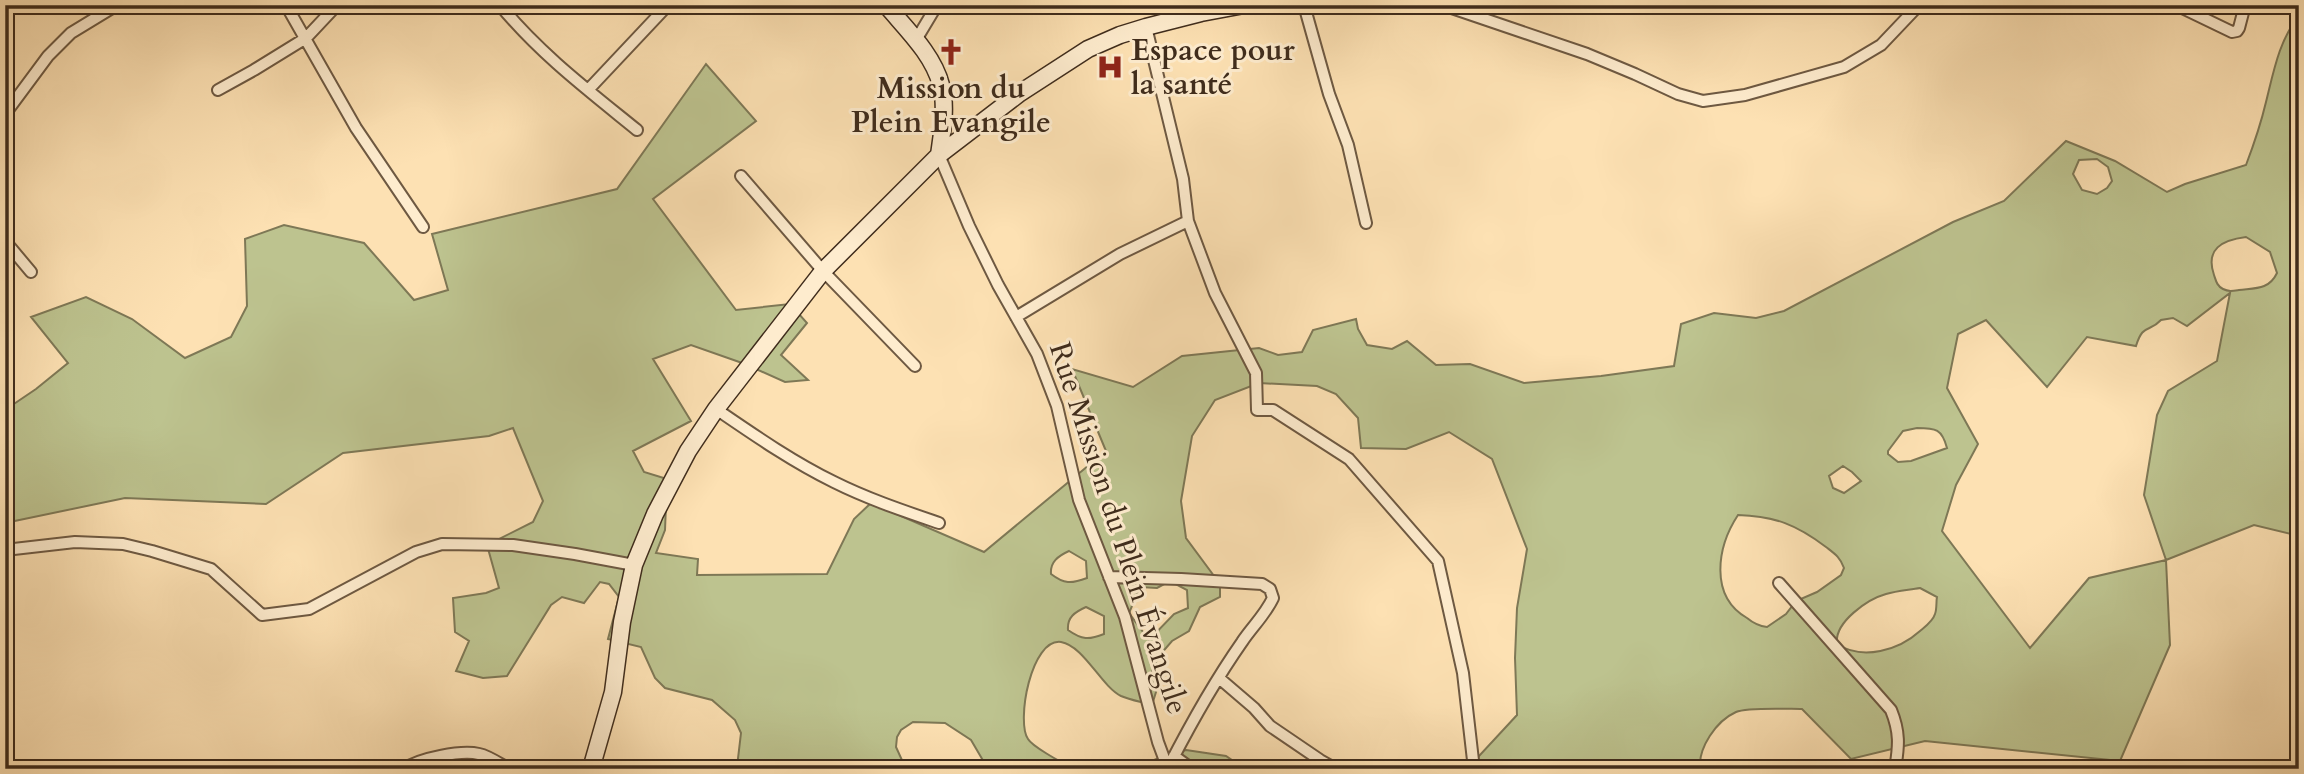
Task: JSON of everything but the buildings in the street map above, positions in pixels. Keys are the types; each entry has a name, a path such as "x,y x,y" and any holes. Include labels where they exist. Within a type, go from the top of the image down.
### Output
{"street":[{"path":"5,114 48,56 71,33 117,5"},
{"path":"286,5 356,128 424,227"},
{"path":"218,90 306,38 337,5"},
{"path":"500,5 518,27 566,72 637,130"},
{"path":"588,90 668,5"},
{"name":"Rue Mission du Plein Évangile","path":"886,5 932,61 941,85 942,133 939,155 969,226 1037,354 1056,406 1079,500 1125,617 1158,743 1168,769"},
{"path":"915,40 937,5"},
{"path":"591,769 613,692 622,622 634,565 654,514 688,451 716,409 823,271 939,155 1020,93 1087,49 1146,27 1244,5"},
{"path":"1304,5 1329,94 1348,145 1366,223"},
{"path":"1443,5 1587,54 1678,94 1703,101 1768,89 1844,66 1881,45 1919,5"},
{"path":"2176,5 2232,32 2239,28 2245,5"},
{"path":"1146,27 1183,179 1188,221 1215,293 1256,373 1257,410 1273,410 1349,459 1438,561 1462,673 1474,769"},
{"path":"741,176 823,271 915,366"},
{"path":"1016,317 1120,254 1188,221"},
{"path":"5,241 31,272"},
{"path":"716,409 761,440 834,482 891,507 939,523"},
{"path":"5,550 75,542 123,544 152,551 212,569 262,615 309,610 416,552 442,544 513,545 634,565"},
{"path":"1109,578 1262,584 1270,589 1273,598 1219,678 1168,769"},
{"path":"1779,583 1891,710 1898,727 1895,769"},
{"path":"1219,678 1254,708 1270,726 1336,769"},
{"path":"404,769 412,764 460,753 481,754 509,769"},
{"path":"1174,756 1192,769"}],"green space":[{"path":"2299,15 2299,536 2254,525 2166,560 2170,645 2120,761 1925,741 1851,759 1802,709 1768,709 1741,710 1715,728 1702,752 1700,769 1467,769 1517,715 1517,608 1527,549 1492,459 1449,432 1406,449 1361,448 1358,418 1336,394 1317,386 1259,383 1215,400 1192,436 1181,501 1186,538 1220,584 1220,597 1200,607 1189,631 1172,641 1159,656 1152,671 1156,692 1152,705 1121,696 1106,684 1085,658 1061,642 1050,644 1034,666 1025,700 1025,730 1028,739 1040,750 1064,763 1095,769 988,769 971,740 945,723 913,722 901,730 897,737 896,747 906,769 739,769 737,767 741,733 735,720 712,700 665,688 655,678 641,647 608,639 619,597 609,584 600,582 584,603 562,597 551,605 507,676 483,678 456,671 469,641 455,632 453,598 486,593 499,588 487,545 533,522 543,501 513,428 489,436 343,453 266,504 125,498 5,523 5,410 68,363 31,317 86,297 132,319 185,358 231,337 247,306 245,239 284,225 364,243 414,300 448,290 432,234 617,189 706,64 756,121 653,199 736,310 790,304 807,323 781,355 808,380 785,382 691,345 653,359 691,421 633,451 644,472 667,479 665,530 656,553 698,559 697,575 827,574 854,519 871,503 984,552 1106,451 1072,369 1133,387 1182,356 1259,348 1278,355 1302,352 1313,330 1356,319 1367,345 1392,349 1407,341 1436,365 1470,364 1524,383 1674,366 1681,324 1714,313 1756,318 1784,311 1953,222 2004,201 2066,141 2115,161 2167,192 2246,165 2260,126 2278,56","holes":["2097,159 2108,167 2112,181 2097,194 2082,190 2073,174 2079,160","2246,237 2270,252 2277,273 2274,279 2261,287 2233,291 2219,286 2212,259 2218,247","2230,293 2217,361 2168,391 2157,415 2144,495 2166,560 2089,578 2030,648 1942,531 1956,485 1978,444 1947,388 1958,334 1986,320 2047,387 2087,337 2136,346 2141,334 2161,320 2173,318 2187,326","1917,428 1937,431 1943,437 1947,448 1911,461 1898,462 1888,451 1903,431","1843,466 1861,481 1844,493 1833,488 1829,476","1738,515 1763,517 1795,527 1815,539 1837,556 1844,568 1841,575 1817,592 1796,601 1786,614 1764,627 1735,609 1727,597 1720,570 1725,541","1069,551 1086,561 1087,578 1068,582 1051,574 1053,563","1170,581 1187,590 1188,608 1174,614 1149,640 1129,613 1140,587 1157,588","1920,588 1937,597 1933,619 1911,638 1880,651 1858,652 1837,644 1846,620 1862,606 1886,594","1086,607 1104,616 1104,634 1086,638 1068,630 1070,618"]},
{"path":"1186,750 1226,756 1245,769 1110,769 1152,761"}],"place":[{"name":"Mission du Plein Evangile","path":"951,52"},
{"name":"Espace pour la santé","path":"1110,67"}]}
